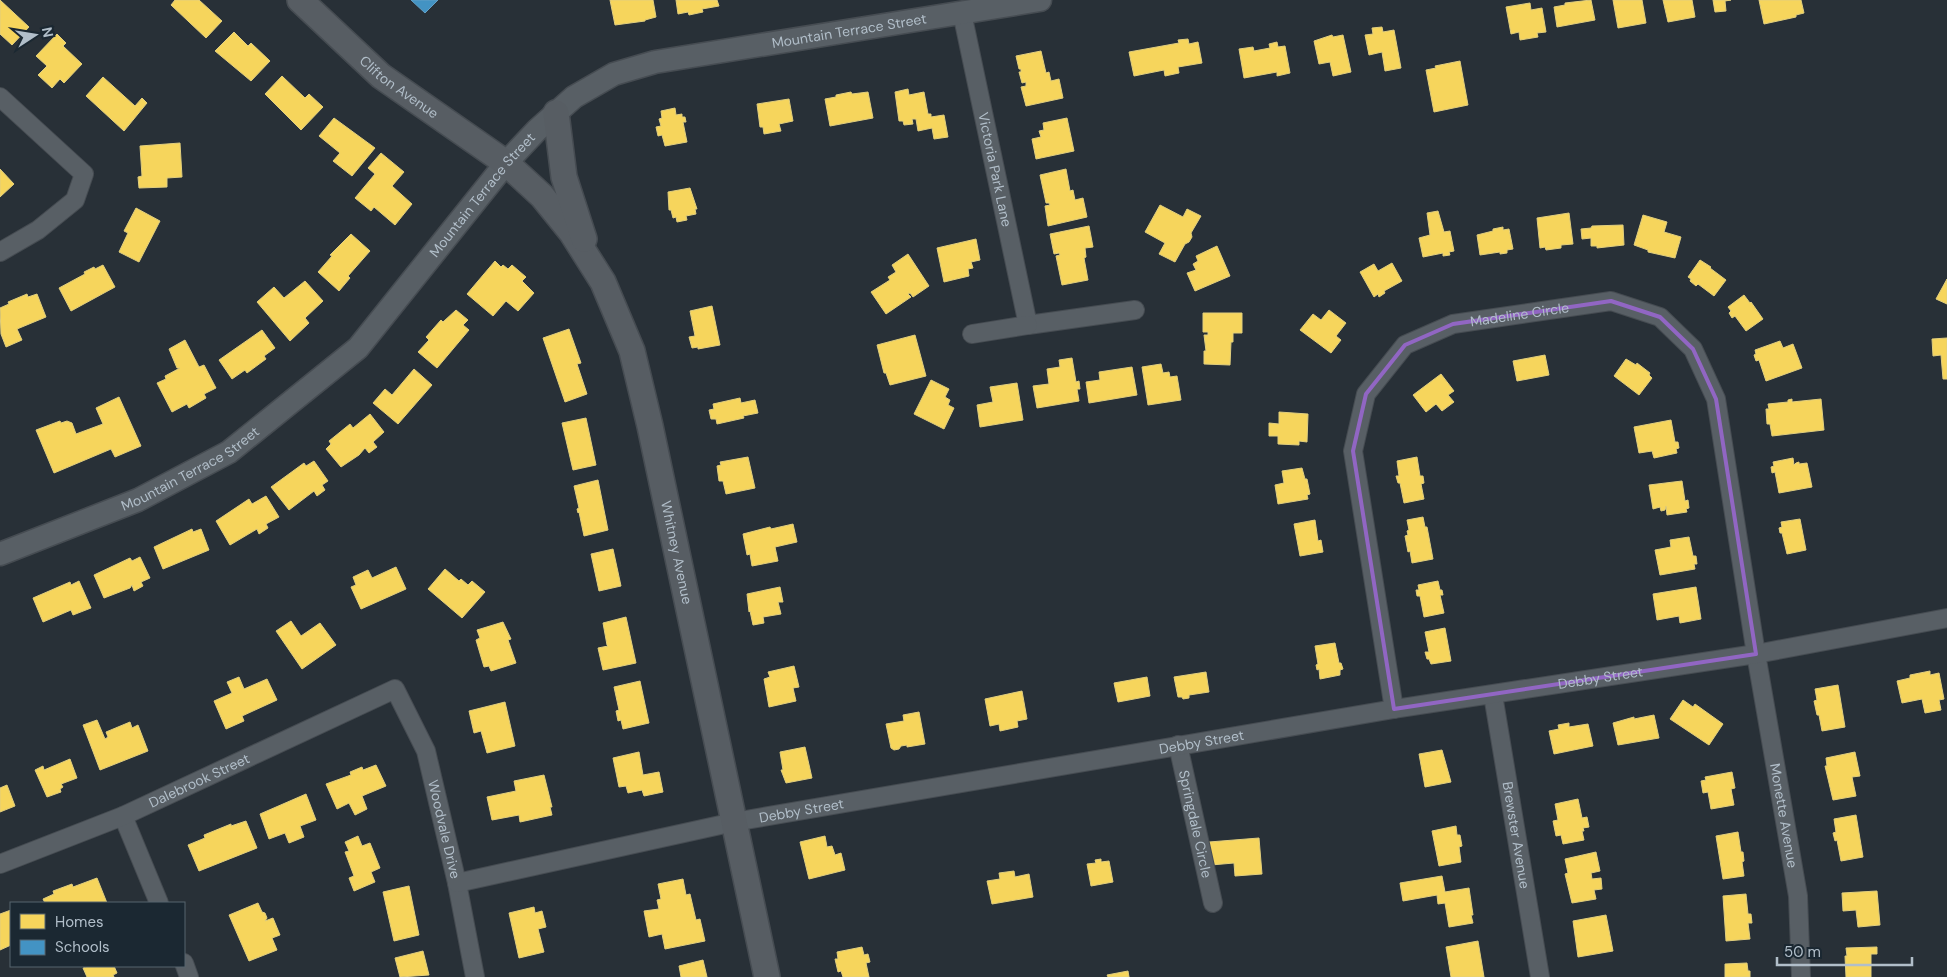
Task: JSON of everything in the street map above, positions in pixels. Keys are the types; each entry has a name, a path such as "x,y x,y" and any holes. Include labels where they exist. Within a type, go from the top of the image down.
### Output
{"main road":[{"name":"Clifton Avenue","path":"300,0 381,76 506,163"},
{"path":"556,113 564,177 593,265"},
{"name":"Whitney Avenue","path":"506,163 542,196 572,233 593,265 604,282 634,360 652,435 767,977"}],"street":[{"name":"Mountain Terrace Street","path":"0,554 138,500 229,452 358,348 506,163 537,130 574,97 614,74 655,62 1040,0"},
{"name":"Victoria Park Lane","path":"962,12 1028,326"},
{"path":"0,97 84,174 75,200 38,230 0,252"},
{"name":"Madeline Circle","path":"1394,709 1353,451 1366,394 1405,345 1453,324 1611,301 1660,317 1693,349 1716,399 1756,654"},
{"path":"972,334 1135,310"},
{"name":"Debby Street","path":"457,883 734,822 1394,709 1756,654 1947,618"},
{"name":"Monette Avenue","path":"1756,654 1798,896 1801,977"},
{"name":"Dalebrook Street","path":"0,864 123,816 395,688"},
{"name":"Woodvale Drive","path":"395,688 426,751 457,883 475,977"},
{"name":"Brewster Avenue","path":"1493,694 1540,977"},
{"name":"Springdale Circle","path":"1178,746 1213,903"},
{"path":"123,816 159,902"}],"highlighted area":[{"path":"1611,301 1660,317 1693,349 1716,399 1756,654 1394,709 1353,451 1366,394 1405,345 1453,324"}],"building: Homes":[{"path":"0,0 29,27 12,45 0,34"},
{"path":"175,0 199,0 222,21 206,38 171,5"},
{"path":"610,0 653,0 656,17 645,21 615,25"},
{"path":"676,0 717,0 719,6 702,9 703,12 689,15 688,12 678,14"},
{"path":"1591,0 1595,20 1557,27 1554,7 1565,5 1565,3"},
{"path":"1613,0 1642,0 1646,23 1618,28"},
{"path":"1663,0 1692,0 1695,17 1668,22"},
{"path":"1713,0 1731,0 1725,1 1726,11 1715,12"},
{"path":"1759,0 1801,0 1804,13 1796,15 1796,17 1764,24"},
{"path":"1530,3 1531,10 1542,8 1546,32 1537,33 1538,37 1520,40 1519,32 1511,34 1506,7"},
{"path":"1382,27 1383,32 1394,30 1401,68 1385,71 1382,52 1369,55 1365,35 1373,34 1372,28"},
{"path":"234,32 248,46 251,43 270,61 251,81 215,51"},
{"path":"57,34 66,43 63,46 82,64 64,83 60,79 52,88 38,75 47,66 36,56"},
{"path":"1332,35 1333,37 1343,35 1351,72 1333,76 1330,62 1319,64 1314,41"},
{"path":"1188,39 1189,44 1198,42 1202,63 1178,67 1179,73 1165,76 1164,70 1134,76 1129,52 1179,43 1178,40"},
{"path":"1277,42 1278,47 1285,46 1290,73 1277,76 1277,72 1244,78 1239,49 1253,47 1254,51 1270,48 1269,44"},
{"path":"1041,51 1046,73 1049,72 1051,81 1059,79 1063,98 1026,106 1021,87 1026,86 1026,82 1022,83 1019,72 1021,72 1021,69 1019,69 1016,56"},
{"path":"1460,61 1468,105 1434,112 1426,70 1436,68 1435,66"},
{"path":"282,76 305,98 309,94 323,107 301,130 265,94"},
{"path":"103,77 135,106 142,98 147,103 124,131 86,96"},
{"path":"908,89 909,95 924,92 928,114 931,114 931,117 944,115 948,137 934,139 932,128 918,131 916,119 912,119 913,124 904,125 903,121 899,121 895,92"},
{"path":"851,92 852,94 868,92 873,118 830,126 825,99"},
{"path":"789,99 793,121 779,124 781,131 764,134 763,127 760,127 757,104"},
{"path":"675,108 676,115 682,114 682,117 685,117 686,122 683,122 687,142 665,146 662,135 658,136 656,127 661,126 659,119 662,118 661,111"},
{"path":"334,118 375,148 352,176 333,161 340,153 319,136"},
{"path":"1067,118 1074,151 1036,159 1032,139 1041,137 1039,131 1044,130 1043,123"},
{"path":"180,143 182,177 167,178 167,187 139,188 138,177 142,176 140,146"},
{"path":"381,153 404,172 392,186 412,204 395,225 374,207 371,211 355,198 375,174 368,168"},
{"path":"0,169 14,184 0,197"},
{"path":"1066,169 1070,191 1073,190 1075,200 1083,198 1087,217 1048,226 1045,206 1050,205 1046,203 1040,175"},
{"path":"690,188 697,209 695,209 696,214 686,216 687,220 677,222 676,217 673,218 671,210 669,210 668,192"},
{"path":"1160,205 1183,217 1187,209 1201,216 1191,233 1192,237 1185,244 1175,262 1159,254 1165,243 1145,232"},
{"path":"136,208 160,221 139,262 119,252 128,233 124,231"},
{"path":"1438,211 1444,232 1450,231 1454,251 1449,252 1450,255 1443,256 1443,253 1423,257 1419,238 1430,235 1427,213"},
{"path":"1569,213 1573,244 1561,245 1561,248 1546,250 1545,247 1540,248 1537,218"},
{"path":"1643,215 1667,222 1664,232 1681,237 1675,258 1648,252 1648,250 1634,245"},
{"path":"1623,225 1624,245 1597,248 1597,246 1591,246 1591,238 1582,239 1581,229 1591,228 1592,226"},
{"path":"1089,226 1093,247 1085,248 1086,257 1084,258 1088,280 1062,285 1056,256 1060,255 1059,253 1054,254 1050,234"},
{"path":"1503,227 1503,230 1509,229 1513,249 1507,250 1507,253 1500,254 1500,252 1480,255 1477,235"},
{"path":"351,234 370,251 348,276 350,278 339,291 318,272 332,256 330,255"},
{"path":"976,239 980,260 971,262 973,268 968,269 969,276 944,282 937,248"},
{"path":"1217,246 1230,276 1195,291 1187,273 1196,270 1193,264 1198,261 1196,256"},
{"path":"908,254 929,286 913,297 910,293 908,294 911,297 886,314 871,292 890,280 888,277 896,272 892,265"},
{"path":"1700,260 1726,280 1714,296 1698,284 1696,286 1688,277"},
{"path":"495,261 501,267 503,265 508,269 512,265 526,277 522,281 534,293 518,311 506,301 493,316 467,294"},
{"path":"1392,263 1402,281 1384,291 1385,293 1379,297 1378,294 1374,297 1360,272 1374,264 1378,271"},
{"path":"103,265 115,287 71,311 59,288 85,274 84,272"},
{"path":"1947,279 1947,304 1936,299"},
{"path":"305,281 323,301 305,318 309,323 290,341 257,302 274,287 284,298"},
{"path":"27,294 28,297 37,294 46,317 17,329 22,340 6,347 1,334 0,308 9,304 8,302"},
{"path":"1744,295 1763,319 1746,331 1735,316 1732,318 1728,307"},
{"path":"712,306 720,345 698,349 698,347 692,348 689,337 695,336 690,311"},
{"path":"456,310 468,320 463,325 469,330 437,368 418,352 429,340 426,337 441,320 443,322"},
{"path":"1329,310 1346,323 1336,336 1341,340 1331,353 1300,330 1313,314 1321,320"},
{"path":"1203,313 1242,313 1242,333 1233,333 1230,365 1204,364 1204,351 1206,351 1204,335 1208,335 1208,332 1203,332"},
{"path":"569,329 581,363 577,364 587,394 565,402 543,338"},
{"path":"262,330 275,348 264,356 266,359 247,373 245,370 232,379 219,360"},
{"path":"915,335 926,376 890,385 886,373 884,373 877,345"},
{"path":"1947,338 1947,379 1943,379 1941,355 1933,356 1932,339"},
{"path":"185,340 199,367 204,365 216,388 204,394 206,398 189,408 187,404 172,412 157,383 166,379 165,376 180,368 177,368 169,349"},
{"path":"1780,341 1783,348 1793,344 1802,368 1766,381 1759,360 1756,361 1755,350"},
{"path":"1545,355 1549,375 1517,381 1513,361"},
{"path":"1072,358 1076,382 1079,381 1080,389 1077,389 1079,401 1037,408 1033,386 1049,384 1047,369 1060,367 1059,360"},
{"path":"1626,359 1636,365 1637,363 1650,373 1649,375 1652,378 1639,395 1614,376"},
{"path":"1161,364 1163,373 1169,372 1170,377 1177,376 1181,400 1148,405 1142,367"},
{"path":"1132,367 1137,395 1089,403 1086,382 1100,380 1099,372"},
{"path":"414,369 432,385 398,424 373,403 385,389 392,395"},
{"path":"1441,374 1454,391 1448,395 1454,402 1442,411 1436,404 1426,412 1413,395"},
{"path":"931,380 949,389 945,397 950,400 948,405 954,408 944,429 914,414"},
{"path":"1017,383 1023,420 980,427 977,405 993,402 990,387"},
{"path":"119,397 141,446 115,457 111,449 54,473 36,430 60,421 61,423 67,421 72,423 76,434 103,424 96,408"},
{"path":"740,398 741,403 755,400 758,413 717,424 716,419 711,419 709,410 714,409 713,404"},
{"path":"1792,399 1792,402 1821,399 1824,430 1772,436 1770,424 1767,424 1766,409 1769,409 1768,404 1788,402 1788,400"},
{"path":"1279,412 1308,414 1307,442 1299,441 1299,445 1278,444 1278,436 1269,436 1269,423 1279,424"},
{"path":"370,414 384,432 373,442 377,447 369,453 365,448 359,455 341,467 326,449 331,444 329,441 350,424 353,428"},
{"path":"586,418 596,465 573,470 562,423"},
{"path":"1671,420 1675,442 1678,442 1679,448 1676,449 1677,453 1654,458 1652,451 1639,453 1634,427"},
{"path":"748,457 755,488 726,494 723,481 719,481 717,466 721,465 720,462"},
{"path":"1417,457 1420,476 1423,476 1424,483 1421,484 1424,499 1404,503 1400,483 1398,483 1396,476 1399,476 1397,461"},
{"path":"1793,458 1794,465 1799,462 1799,464 1807,463 1812,487 1779,493 1775,472 1772,473 1771,467 1774,466 1773,462"},
{"path":"314,461 328,481 322,485 325,490 317,496 314,491 289,510 271,487 304,463 306,466"},
{"path":"1302,468 1305,479 1307,479 1310,494 1307,495 1308,499 1278,504 1275,485 1284,483 1282,471"},
{"path":"598,480 608,530 584,536 577,509 579,508 574,486"},
{"path":"1682,481 1685,501 1688,500 1689,508 1686,509 1687,512 1667,515 1666,506 1665,510 1661,511 1660,507 1653,509 1649,485"},
{"path":"266,496 279,517 266,524 268,528 259,534 257,529 230,545 216,521 249,499 252,504"},
{"path":"1423,517 1425,527 1427,527 1433,559 1412,563 1405,536 1408,535 1407,531 1409,530 1407,520"},
{"path":"1800,519 1806,550 1787,554 1779,528 1782,527 1781,522"},
{"path":"1315,520 1318,541 1321,540 1323,552 1300,556 1294,524"},
{"path":"793,524 797,542 775,547 778,561 752,566 750,554 747,555 743,534 770,527 771,529"},
{"path":"192,529 193,532 201,529 209,550 163,569 154,547"},
{"path":"1689,537 1693,556 1696,556 1697,564 1694,564 1695,569 1660,575 1655,550 1671,547 1670,540"},
{"path":"613,549 621,586 599,591 591,554"},
{"path":"140,557 150,578 141,582 143,586 134,591 132,585 130,588 104,598 94,575 130,558 132,561"},
{"path":"396,567 406,589 361,609 351,587 356,585 353,577 368,570 372,578"},
{"path":"445,569 459,581 461,579 468,585 472,581 485,592 462,618 428,589"},
{"path":"79,581 91,608 73,615 71,610 43,622 33,598 70,582 71,585"},
{"path":"1438,581 1443,595 1440,595 1444,613 1424,617 1420,596 1417,596 1416,590 1419,590 1418,585"},
{"path":"780,587 783,602 778,602 781,614 763,617 764,623 753,625 747,594"},
{"path":"1696,587 1701,619 1680,623 1679,616 1657,620 1653,594"},
{"path":"626,617 636,663 603,670 598,648 608,646 603,623"},
{"path":"291,621 301,636 320,623 336,645 302,669 276,631"},
{"path":"503,622 511,639 508,640 516,663 491,671 489,666 484,667 476,640 480,638 477,630"},
{"path":"1445,628 1451,661 1431,664 1425,652 1429,652 1425,632"},
{"path":"1335,643 1339,663 1341,663 1343,669 1340,670 1340,675 1320,679 1319,669 1317,670 1316,665 1318,664 1315,646"},
{"path":"794,666 799,687 793,688 796,701 769,707 764,679 770,677 768,672"},
{"path":"1930,671 1930,675 1939,673 1944,699 1939,700 1941,710 1925,713 1922,699 1902,703 1897,681 1910,678 1910,675"},
{"path":"1206,672 1209,692 1189,695 1189,698 1183,699 1178,697 1174,677"},
{"path":"239,677 244,689 267,679 277,700 242,716 244,721 226,729 214,701 232,693 227,682"},
{"path":"1147,677 1150,696 1118,702 1114,683"},
{"path":"640,681 649,723 623,729 621,720 618,721 616,711 619,710 614,687"},
{"path":"1838,685 1845,727 1822,731 1814,701 1817,700 1815,689"},
{"path":"1022,691 1027,719 1017,721 1018,727 1000,731 999,724 990,726 985,699"},
{"path":"1683,700 1693,707 1695,704 1723,724 1709,745 1670,719"},
{"path":"505,702 515,746 487,753 481,731 474,733 469,711"},
{"path":"919,712 925,744 901,746 899,749 894,750 891,748 886,724 904,721 903,715"},
{"path":"1654,715 1659,738 1618,745 1613,723 1634,717 1634,719"},
{"path":"97,720 105,739 108,737 106,732 130,722 132,728 138,725 148,751 100,770 83,725"},
{"path":"1569,723 1569,727 1588,724 1593,746 1554,754 1549,731 1559,729 1558,725"},
{"path":"805,747 812,778 786,783 781,770 783,770 780,752"},
{"path":"1442,750 1451,782 1425,787 1419,754"},
{"path":"639,752 643,775 659,772 663,792 644,796 642,790 628,793 626,786 619,787 613,758"},
{"path":"1855,752 1860,776 1852,777 1856,796 1833,800 1825,766 1827,766 1826,758"},
{"path":"70,759 77,778 61,784 63,787 60,789 61,792 47,797 35,770 43,766 44,770"},
{"path":"376,765 386,786 362,796 367,809 355,815 349,803 337,809 326,784 351,775 350,772 362,767 363,770"},
{"path":"1732,772 1735,788 1731,789 1734,805 1711,809 1708,792 1703,793 1701,781 1706,780 1705,777"},
{"path":"544,775 552,807 550,807 552,815 520,822 519,815 492,820 487,797 516,791 514,781"},
{"path":"7,785 15,806 0,812 0,788"},
{"path":"306,794 316,820 300,826 304,837 289,843 285,833 269,839 260,814"},
{"path":"1578,799 1582,818 1587,817 1589,827 1583,828 1584,840 1563,844 1561,835 1556,836 1553,821 1558,820 1555,804"},
{"path":"1856,815 1863,857 1841,861 1837,840 1835,841 1833,833 1836,832 1834,819"},
{"path":"246,821 257,848 199,871 188,845 205,838 204,835 231,824 231,826"},
{"path":"1456,826 1457,835 1460,835 1462,846 1459,847 1461,862 1439,866 1432,831"},
{"path":"1738,832 1741,852 1743,852 1744,876 1723,879 1716,836"},
{"path":"358,836 362,846 370,843 380,868 371,872 375,882 354,891 349,878 354,876 345,852 349,851 345,842"},
{"path":"825,836 827,847 832,846 835,855 841,853 845,870 809,879 800,842"},
{"path":"1259,838 1262,874 1235,876 1234,863 1211,865 1209,842"},
{"path":"1596,852 1600,871 1591,873 1592,879 1601,878 1602,889 1594,890 1596,899 1572,903 1565,874 1568,873 1565,859"},
{"path":"1101,859 1101,862 1109,861 1113,882 1091,886 1087,864 1096,863 1095,860"},
{"path":"1014,871 1015,877 1029,874 1033,897 992,904 987,881 1000,879 999,873"},
{"path":"1442,876 1445,892 1469,888 1473,923 1449,927 1445,903 1438,904 1437,895 1403,901 1400,883"},
{"path":"97,878 107,902 44,902 43,899 54,894 53,891 72,884 73,887"},
{"path":"683,879 686,895 690,894 696,920 700,919 705,941 665,949 662,934 649,937 644,911 659,909 657,900 661,899 658,884"},
{"path":"409,886 419,935 394,941 383,892"},
{"path":"1877,891 1880,925 1858,927 1856,910 1843,911 1842,893"},
{"path":"1746,894 1748,914 1751,914 1752,923 1748,923 1750,939 1726,941 1723,896"},
{"path":"258,903 267,918 265,921 273,918 280,935 272,938 277,950 249,961 229,915"},
{"path":"534,907 535,913 542,911 546,927 538,929 544,952 519,958 509,913"},
{"path":"10,910 10,945 0,950 0,914"},
{"path":"1606,915 1613,951 1578,957 1573,921"},
{"path":"1478,941 1484,977 1451,977 1446,947"},
{"path":"862,947 864,955 868,954 870,962 866,963 869,977 843,977 841,971 838,972 835,959 838,959 837,952"},
{"path":"1877,947 1877,954 1871,954 1871,977 1846,977 1846,948"},
{"path":"423,951 429,975 400,977 395,958"},
{"path":"703,960 707,977 681,977 679,966"},
{"path":"1747,963 1750,977 1725,977 1725,964"},
{"path":"114,967 117,973 113,975 114,977 87,977 83,968"},
{"path":"1128,971 1129,977 1108,977 1107,975"}],"building: Schools":[{"path":"411,0 438,0 425,13"}]}
